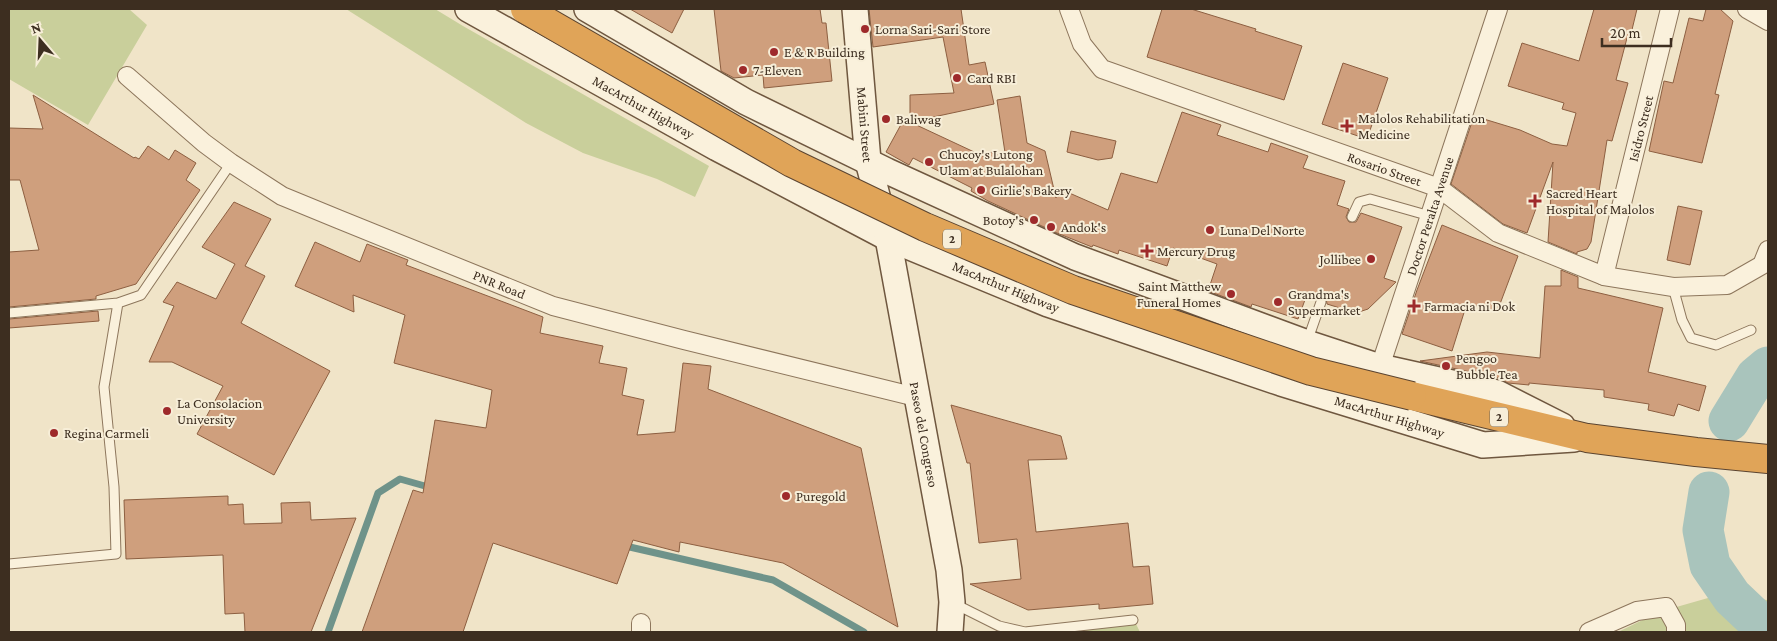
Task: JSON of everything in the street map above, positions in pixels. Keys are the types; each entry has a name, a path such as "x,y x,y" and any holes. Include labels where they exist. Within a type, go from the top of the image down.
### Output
{"highway":[{"name":"MacArthur Highway","path":"524,9 792,163 925,227 1073,290 1311,371 1412,396 1587,438 1756,458"}],"main road":[{"name":"MacArthur Highway","path":"468,9 718,148 888,238 1048,304 1280,383 1483,444 1587,438"},
{"name":"MacArthur Highway","path":"587,9 746,102 968,210 1075,257 1307,343 1380,367 1497,393 1587,438"},
{"name":"Mabini Street","path":"855,9 868,162 888,238"},
{"name":"Paseo del Congreso","path":"888,238 940,519 952,602 950,632"}],"street":[{"name":"Rosario Street","path":"1068,9 1082,44 1102,69 1439,188 1498,233 1604,276 1673,287 1727,285 1762,265 1768,250"},
{"name":"Doctor Peralta Avenue","path":"1380,367 1495,9"},
{"name":"Isidro Street","path":"1604,276 1670,9"},
{"path":"1748,9 1768,21"},
{"name":"PNR Road","path":"127,76 204,143 282,196 553,306 916,397"},
{"path":"1589,632 1637,611 1666,607 1676,625 1676,632"}],"lane":[{"path":"9,313 118,303 141,295 231,163"},
{"path":"1352,217 1359,202 1370,199 1430,216"},
{"path":"1673,287 1682,320 1691,338 1716,345 1751,330"},
{"path":"1307,343 1321,302"},
{"path":"9,564 116,554 114,487 104,387 118,303"},
{"path":"952,602 999,626 1025,632 1134,620"}],"green space":[{"path":"9,9 129,9 147,25 88,125 9,79"},
{"path":"346,9 435,9 709,166 695,197 657,179 583,153 526,123"},
{"path":"1715,596 1768,600 1768,632 1618,632 1659,612"},
{"path":"1133,618 1140,632 1031,632 1032,626"}],"building":[{"path":"630,9 684,9 672,33"},
{"name":"E & R Building","path":"714,9 820,9 822,23 826,23 832,81 764,88 763,75 734,78 721,71"},
{"path":"869,9 961,9 969,65 985,62 994,104 910,122 910,95 954,93 943,37 873,47"},
{"path":"1162,9 1191,9 1256,29 1255,31 1302,46 1284,100 1147,57"},
{"path":"1594,9 1637,9 1630,38 1627,38 1616,80 1628,83 1612,141 1607,140 1591,242 1587,249 1577,252 1577,254 1548,242 1553,162 1527,233 1503,224 1451,184 1474,116 1520,130 1552,144 1567,146 1576,113 1562,109 1564,103 1508,86 1522,43 1579,61"},
{"path":"1706,9 1720,9 1733,21 1715,94 1719,95 1702,163 1649,151 1664,81 1673,83 1689,18 1703,21"},
{"path":"1343,63 1388,78 1367,139 1322,124"},
{"path":"33,95 134,158 139,159 148,146 169,160 175,150 196,163 186,180 200,190 136,284 96,296 96,299 9,307 9,252 39,250 20,180 9,180 9,128 43,129"},
{"path":"1020,96 1027,143 1045,151 1056,198 1058,188 1108,210 1121,173 1157,183 1182,112 1221,125 1217,135 1268,152 1271,143 1308,156 1303,168 1345,181 1337,205 1349,209 1346,217 1349,222 1356,222 1361,213 1402,227 1384,278 1396,282 1368,309 1356,313 1327,304 1326,298 1323,296 1317,297 1315,300 1306,297 1298,319 1252,304 1251,307 1208,291 1217,264 1173,248 1167,266 1119,250 1118,254 1093,245 1092,247 988,201 971,191 972,188 913,158 909,165 886,152 904,119 987,158 991,152 1006,159 997,100"},
{"path":"1071,131 1116,141 1112,158 1098,160 1067,152"},
{"path":"234,202 271,219 245,266 265,276 241,323 330,371 274,475 197,434 223,386 172,362 149,362 174,306 163,302 177,282 216,299 235,264 202,247"},
{"path":"1678,206 1702,211 1690,265 1667,260"},
{"path":"1442,225 1518,256 1497,312 1467,303 1452,351 1402,334"},
{"path":"315,242 360,262 367,244 408,260 406,265 543,317 540,333 603,346 599,363 627,368 622,395 644,400 637,435 675,432 683,363 711,366 708,389 861,448 898,627 783,563 680,542 679,552 633,540 617,584 493,543 463,632 362,632 413,490 423,493 435,420 486,428 492,390 394,363 405,315 353,295 354,312 295,286"},
{"path":"1561,270 1578,277 1578,288 1663,308 1648,372 1706,386 1699,411 1678,404 1674,416 1648,410 1649,404 1604,397 1604,390 1529,383 1529,385 1508,383 1498,378 1420,361 1487,352 1540,358 1545,286 1561,286"},
{"path":"98,311 99,321 9,328 9,319"},
{"path":"951,405 1061,436 1067,459 1028,460 1036,532 1128,523 1133,567 1149,566 1153,604 1099,609 1099,604 1028,610 970,584 1021,579 1017,539 979,543 970,463 967,463"},
{"path":"228,496 228,505 243,504 244,524 282,523 281,503 310,502 311,520 356,518 311,632 245,632 244,613 225,614 223,555 126,559 124,500"}],"waterway":[{"path":"1729,421 1756,377 1768,367"},
{"path":"328,632 378,493 400,479 432,488"},
{"path":"1709,492 1703,530 1710,565 1732,597 1768,631"},
{"path":"621,545 773,580 864,632"}],"place":[{"name":"Lorna Sari-Sari Store","path":"865,29"},
{"name":"E & R Building","path":"774,52"},
{"name":"7-Eleven","path":"743,70"},
{"name":"Card RBI","path":"957,78"},
{"name":"Baliwag","path":"886,119"},
{"name":"Malolos Rehabilitation Medicine","path":"1347,126"},
{"name":"Chucoy's Lutong Ulam at Bulalohan","path":"929,162"},
{"name":"Girlie's Bakery","path":"981,190"},
{"name":"Sacred Heart Hospital of Malolos","path":"1535,201"},
{"name":"Botoy's","path":"1034,220"},
{"name":"Andok's","path":"1051,227"},
{"name":"Luna Del Norte","path":"1210,230"},
{"name":"Mercury Drug","path":"1147,251"},
{"name":"Jollibee","path":"1371,259"},
{"name":"Saint Matthew Funeral Homes","path":"1231,294"},
{"name":"Grandma's Supermarket","path":"1278,302"},
{"name":"Farmacia ni Dok","path":"1414,306"},
{"name":"Pengoo Bubble Tea","path":"1446,366"},
{"name":"La Consolacion University","path":"167,411"},
{"name":"Regina Carmeli","path":"54,433"},
{"name":"Puregold","path":"786,496"}]}
